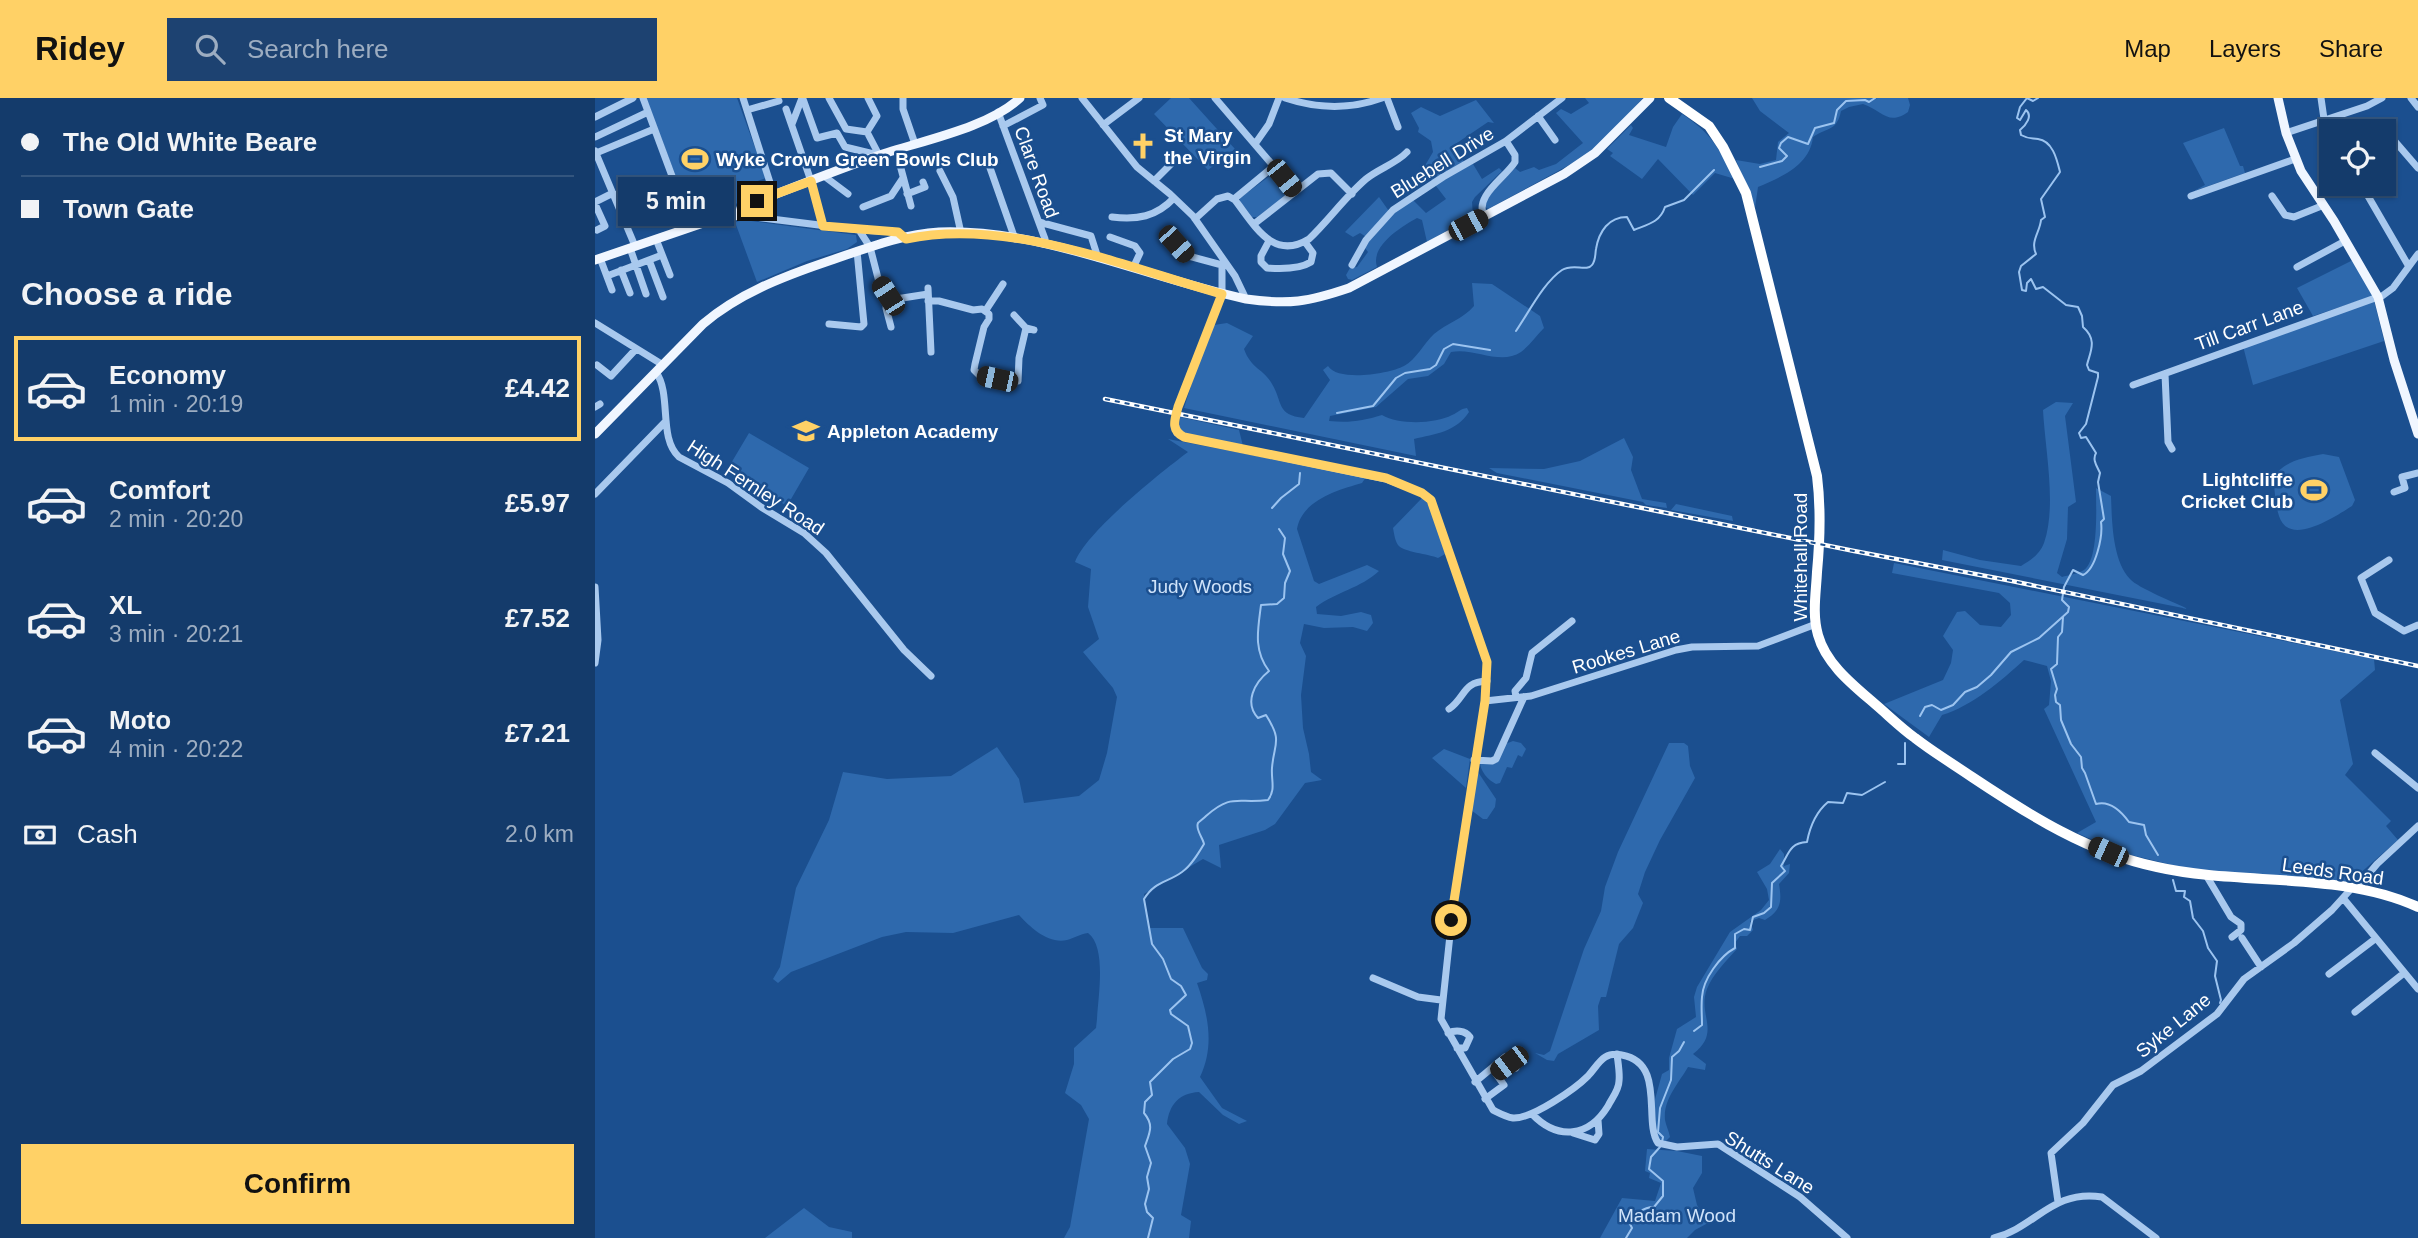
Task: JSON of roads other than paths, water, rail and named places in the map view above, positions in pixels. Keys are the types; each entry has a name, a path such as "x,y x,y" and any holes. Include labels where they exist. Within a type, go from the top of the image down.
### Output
{"highway":[{"name":"Whitehall Road","path":"1669,98 1709,126 1723,147 1746,193 1817,476 1820,513 1816,624 1826,653 1859,690 1914,738 2019,808 2061,831 2108,852 2156,867 2206,875 2242,877"},
{"name":"Leeds Road","path":"2242,877 2384,894 2418,907"}],"main road":[{"path":"597,259 712,220 739,215 741,208 774,195 879,155 944,136 998,112 1020,98"},
{"path":"595,434 703,324 740,298 793,273 857,251 938,232 961,233 1044,244 1246,299 1273,303 1311,301 1349,288 1564,174 1595,153 1650,98"},
{"path":"2278,98 2295,159 2378,298 2394,360 2418,434"}],"street":[{"path":"595,117 633,98"},
{"path":"643,98 691,227"},
{"path":"743,98 774,195"},
{"path":"803,98 817,138 837,133 845,147 879,155"},
{"path":"792,125 803,98"},
{"path":"829,98 846,128 867,132"},
{"path":"867,132 877,116 868,98"},
{"path":"903,98 903,110 915,144"},
{"path":"1003,127 1043,105 1040,98"},
{"path":"1082,98 1137,167 1195,219 1243,288 1246,299"},
{"path":"1103,125 1139,98"},
{"path":"1215,98 1295,191"},
{"path":"1255,144 1269,124 1279,98"},
{"path":"1285,98 1315,106 1338,107 1384,98 1398,127"},
{"path":"1337,98 1338,107"},
{"name":"Bluebell Drive","path":"1352,265 1366,240 1393,210 1443,177 1506,141 1562,98"},
{"path":"2321,98 2323,119 2367,106 2382,98"},
{"path":"2412,98 2418,107"},
{"path":"747,110 779,101"},
{"path":"786,109 811,181 823,226"},
{"path":"595,136 648,112"},
{"name":"Clare Road","path":"998,112 1039,222 1044,244"},
{"path":"1538,116 1555,140"},
{"path":"2286,133 2319,121"},
{"path":"646,294 623,216 595,152 654,129"},
{"path":"867,132 879,155"},
{"path":"1484,216 1480,207 1482,200 1515,162 1515,155 1506,141"},
{"path":"2396,142 2418,167"},
{"path":"896,150 911,206"},
{"path":"1195,219 1220,197 1228,196 1234,199 1269,241 1286,246 1305,242 1375,172 1394,160 1401,159 1407,152"},
{"path":"1154,181 1178,158"},
{"path":"2192,196 2295,159"},
{"path":"989,165 1015,239"},
{"path":"1234,199 1274,166"},
{"path":"940,172 953,197 961,233"},
{"path":"1254,224 1318,174 1325,172 1336,177 1352,194"},
{"path":"824,176 848,194"},
{"path":"863,207 891,196 903,178"},
{"path":"623,216 717,180"},
{"path":"907,194 925,187 923,182"},
{"path":"597,230 605,226 595,203 613,193"},
{"path":"2272,196 2285,215 2294,217 2324,205"},
{"path":"2368,196 2408,265"},
{"path":"1112,217 1143,218 1160,210 1174,198"},
{"path":"739,215 859,230 898,232 906,239"},
{"path":"1039,222 1091,236 1098,258"},
{"path":"1050,225 1065,223"},
{"path":"859,230 870,247 879,282 888,296 896,299 928,294 986,310"},
{"path":"1166,234 1185,255 1224,263"},
{"path":"1110,237 1135,246 1140,253 1133,268"},
{"path":"656,239 670,275"},
{"path":"1269,241 1261,257 1261,262 1267,268 1308,264 1313,253 1305,242"},
{"path":"2297,267 2345,241"},
{"path":"829,324 861,327 864,324 857,251"},
{"path":"2378,298 2393,288 2418,254"},
{"path":"607,276 662,255"},
{"path":"597,259 612,289"},
{"path":"649,260 663,297"},
{"path":"1224,263 1222,294 1178,407 1174,422 1177,433 1184,437 1386,478 1422,493 1431,500 1487,662 1485,701 1474,760 1441,1000 1441,1019 1493,1110 1514,1118 1532,1114 1576,1086 1601,1059 1617,1054 1618,1086 1598,1120 1573,1133"},
{"path":"621,271 630,293"},
{"path":"986,310 1003,284"},
{"path":"928,294 931,352"},
{"path":"888,296 886,308 891,327"},
{"name":"Till Carr Lane","path":"2133,385 2194,361 2378,298"},
{"path":"986,310 989,319 984,327 974,370 977,374 1018,382 1019,358 1030,328 1014,315"},
{"path":"595,323 636,349 659,368"},
{"path":"597,365 611,376 636,349"},
{"name":"High Fernley Road","path":"659,368 673,451 804,533 826,553 904,650 931,676"},
{"path":"2165,374 2168,442 2172,449"},
{"path":"595,494 666,421"},
{"path":"2394,492 2405,488 2402,477 2418,473"},
{"path":"2389,560 2361,579 2374,609 2378,615 2404,631 2418,625"},
{"path":"595,591 598,640 595,663"},
{"path":"1515,697 1515,691 1526,678 1532,653 1572,621"},
{"name":"Rookes Lane","path":"1485,701 1524,697 1587,680 1676,650 1692,647 1758,646 1816,624"},
{"path":"1449,709 1457,704 1467,687 1477,681 1487,681"},
{"path":"1474,760 1496,759 1524,697"},
{"path":"2375,752 2418,788"},
{"name":"Syke Lane","path":"2058,1202 2057,1181 2051,1159 2053,1151 2078,1129 2113,1085 2141,1071 2217,1014 2244,979 2292,946 2418,826"},
{"path":"2206,875 2231,916 2241,924 2241,930 2232,937"},
{"path":"2343,898 2418,989"},
{"path":"2242,938 2261,967"},
{"path":"2329,974 2375,939"},
{"path":"2355,1012 2404,973"},
{"path":"1373,978 1418,997 1441,1000"},
{"path":"1448,1034 1453,1031 1462,1032 1470,1037 1465,1048 1457,1048"},
{"path":"1478,1086 1506,1058 1496,1051"},
{"name":"Shutts Lane","path":"1617,1054 1637,1062 1649,1083 1659,1144 1677,1147 1718,1144 1800,1196 1847,1238"},
{"path":"1485,1099 1504,1085 1496,1074 1509,1063 1516,1068"},
{"path":"1532,1114 1557,1131 1595,1140 1599,1135 1598,1120"},
{"path":"1994,1238 2006,1234 2058,1202 2091,1195 2102,1197 2156,1238"}],"waterway":[{"path":"1760,167 1782,161 1787,156 1779,148 1788,137 1808,144 1815,128 1834,123 1837,110 1846,101 1869,102 1875,98"},
{"path":"1920,716 1925,707 1932,705 1941,710 1953,705 1965,692 1977,687 1991,675 2011,652 2039,638 2068,612 2069,607 2062,600 2064,587 2073,570 2083,575 2088,572 2100,543 2101,522 2104,519 2098,482 2100,473 2095,461 2096,453 2086,437 2081,438 2079,433 2086,424 2098,377 2098,373 2089,370 2087,365 2092,341 2083,327 2078,307 2066,305 2043,287 2036,289 2031,279 2027,283 2026,291 2022,290 2019,272 2021,266 2036,254 2035,241 2041,220 2045,217 2041,199 2060,172 2047,143 2021,135 2020,130 2029,115 2026,110 2020,120 2017,118 2020,107 2027,98 2033,101 2038,98"},
{"path":"1516,331 1555,275 1566,268 1587,268 1592,265 1600,236 1610,222 1627,217 1634,230 1649,224 1660,216 1665,207 1684,200 1714,170"},
{"path":"1337,413 1373,406 1396,378 1405,373 1430,369 1436,365 1444,349 1453,344 1490,350"},
{"path":"1272,508 1299,484 1300,473"},
{"path":"1148,1238 1153,1218 1147,1212 1145,1204 1151,1163 1145,1146 1150,1129 1144,1113 1145,1102 1152,1095 1150,1082 1173,1059 1190,1049 1192,1043 1188,1026 1171,1014 1170,1010 1186,995 1181,986 1171,979 1163,959 1152,944 1144,899 1157,885 1177,876 1194,860 1204,844 1198,823 1206,816 1229,802 1268,800 1272,792 1276,737 1266,715 1258,718 1251,700 1255,687 1269,671 1259,647 1261,605 1277,604 1284,598 1285,583 1290,571 1283,554 1285,538 1279,529"},
{"path":"2063,617 2062,632 2058,637 2057,664 2051,669 2061,720 2071,744 2081,757 2082,768 2096,804 2110,805 2119,810 2129,822 2144,825 2146,835 2158,855"},
{"path":"1898,764 1905,764 1905,743"},
{"path":"1694,1031 1702,1025 1702,997 1709,976 1724,956 1735,948 1735,934 1744,929 1750,930 1753,917 1771,907 1772,883 1785,871 1781,866 1790,850 1796,844 1807,842 1820,810 1828,802 1843,803 1847,793 1862,795 1885,782"},
{"path":"2173,880 2176,891 2185,891 2184,897 2190,901 2193,918 2203,931 2208,948 2217,961 2215,976 2220,1003"},
{"path":"1662,1142 1663,1137 1658,1132 1660,1108 1671,1080 1672,1057 1684,1042"},
{"path":"1626,1238 1632,1228 1630,1224 1638,1214 1646,1208 1654,1207 1663,1196 1663,1181 1649,1169 1651,1157 1660,1147"}],"railway":[{"path":"1105,399 2012,581 2418,666"}],"place":[{"name":"St Mary the Virgin","path":"1143,146"},
{"name":"Wyke Crown Green Bowls Club","path":"695,159"},
{"name":"Appleton Academy","path":"806,431"},
{"name":"Lightcliffe Cricket Club","path":"2314,490"}],"park label":[{"name":"Judy Woods","path":"1200,586"},
{"name":"Madam Wood","path":"1677,1215"}]}
